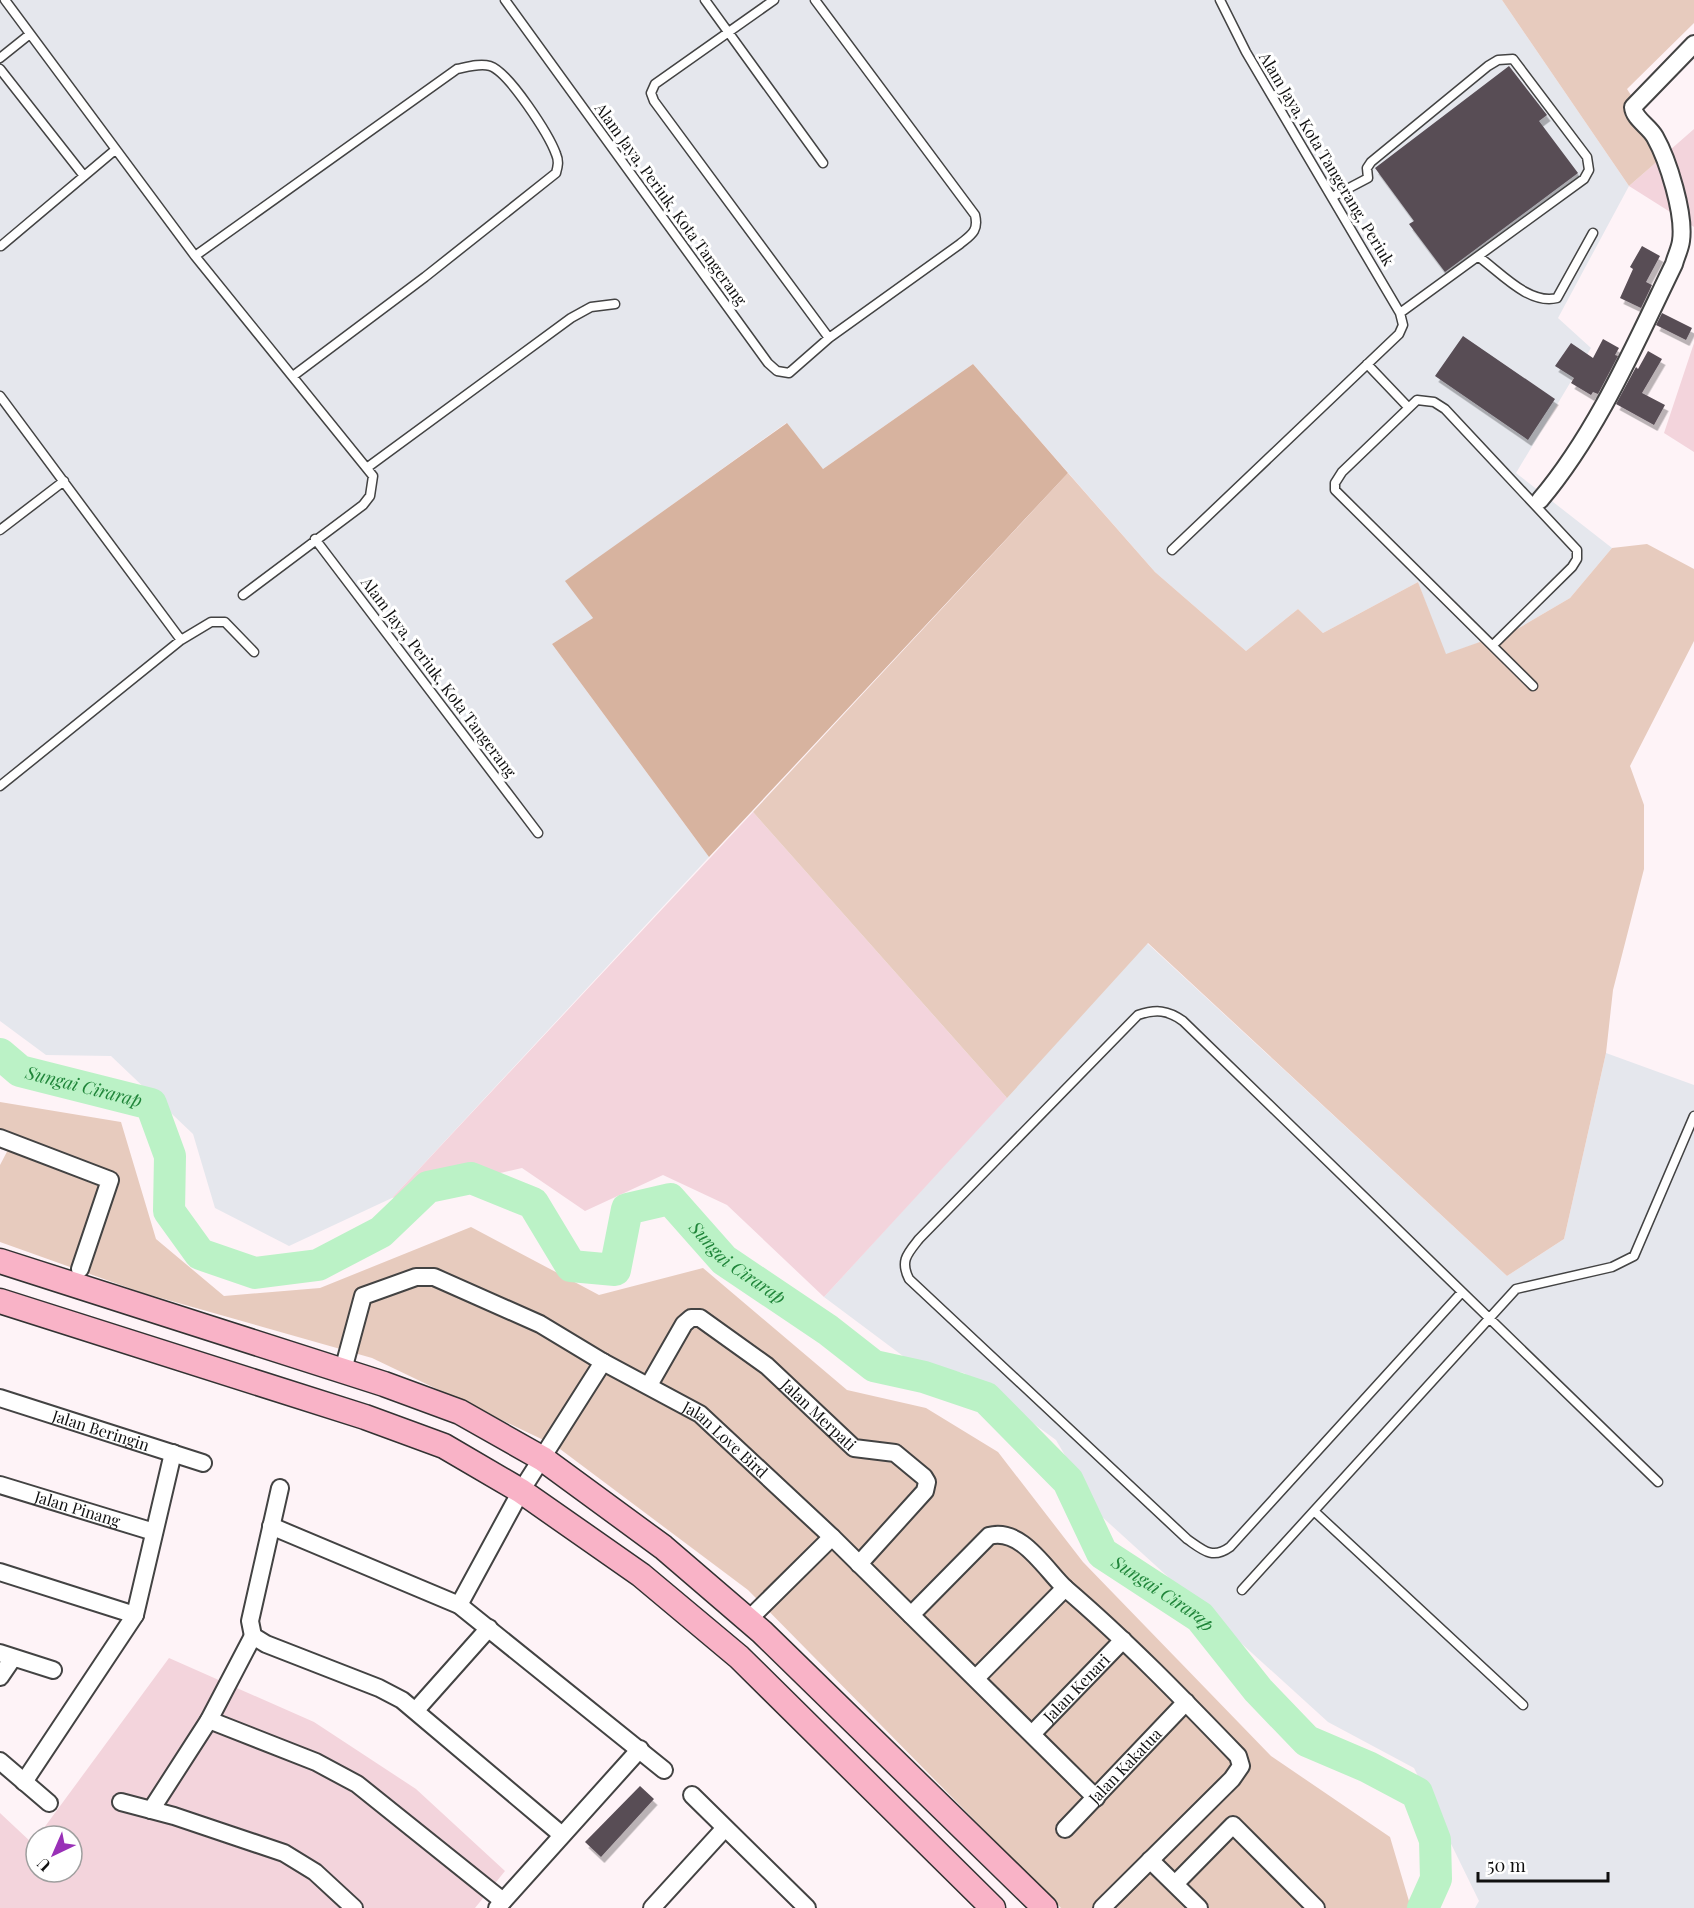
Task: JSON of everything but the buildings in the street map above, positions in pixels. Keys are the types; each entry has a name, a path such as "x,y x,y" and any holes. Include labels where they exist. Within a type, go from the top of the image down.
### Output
{"main road":[{"path":"0,1261 343,1370 460,1412 663,1547 748,1620 1046,1908"},
{"path":"0,1301 354,1414 444,1446 524,1488 641,1575 739,1657 993,1908"}],"street":[{"path":"1540,500 1565,470 1585,438 1674,264 1681,241 1681,232 1671,180 1654,136 1635,115 1633,107 1694,44"},
{"path":"0,1138 110,1180 80,1269"},
{"name":"Jalan Love Bird","path":"343,1370 361,1297 366,1293 426,1276 445,1281 540,1324 603,1362 650,1385 707,1419 832,1537 1096,1798"},
{"name":"Jalan Merpati","path":"650,1385 684,1324 691,1318 700,1318 767,1366 854,1448 862,1451 886,1450 895,1453 924,1477 927,1482 925,1491 859,1564"},
{"path":"459,1605 524,1488 603,1362"},
{"name":"Jalan Beringin","path":"0,1398 204,1463"},
{"path":"24,1782 135,1615 173,1453"},
{"name":"Jalan Pinang","path":"0,1485 154,1532"},
{"path":"151,1810 209,1720 253,1636 250,1621 279,1488"},
{"path":"271,1526 459,1605 664,1770"},
{"path":"911,1615 989,1536 997,1534 1014,1537 1186,1701 1238,1756 1242,1766 1102,1908"},
{"path":"748,1620 832,1537"},
{"path":"0,1572 135,1615"},
{"path":"976,1678 1065,1588"},
{"path":"416,1710 489,1628"},
{"path":"253,1636 266,1644 379,1688 416,1710 562,1835"},
{"name":"Jalan Kenari","path":"1032,1734 1123,1640"},
{"path":"0,1677 7,1655 53,1670"},
{"name":"Jalan Kakatua","path":"1065,1829 1186,1701"},
{"path":"209,1720 316,1762 357,1784 500,1905 640,1749"},
{"path":"0,1761 49,1803"},
{"path":"692,1795 807,1908"},
{"path":"121,1802 284,1853 315,1872 354,1908"},
{"path":"1174,1884 1233,1825 1316,1908"},
{"path":"652,1908 725,1828"},
{"path":"1150,1860 1199,1908"}],"lane":[{"path":"5,0 195,256 374,476 370,496 363,505 243,595"},
{"name":"Alam Jaya, Periuk, Kota Tangerang","path":"504,0 768,363 777,371 789,373 829,338 960,244 975,231 977,225 975,215 815,0"},
{"path":"705,0 823,163"},
{"path":"774,0 655,84 651,93 654,101 829,338"},
{"name":"Alam Jaya, Kota Tangerang, Periuk","path":"1220,0 1246,52 1400,313"},
{"path":"0,58 30,34"},
{"path":"1172,550 1399,334 1402,326 1400,313 1584,178 1589,170 1587,157 1513,59 1498,60 1371,162 1367,168 1368,178 1332,197"},
{"path":"195,256 457,69 481,64 491,66 503,75 530,110 556,154 558,164 556,173 293,376"},
{"path":"0,69 84,176"},
{"path":"1,246 115,150"},
{"path":"1479,257 1531,296 1545,301 1557,298 1593,233"},
{"path":"368,467 571,318 591,307 615,304"},
{"path":"1366,364 1408,407"},
{"path":"0,396 181,640"},
{"path":"1493,645 1572,567 1577,559 1577,550 1445,410 1434,402 1423,399 1408,407 1342,472 1335,483 1335,490 1533,686"},
{"path":"0,530 64,481"},
{"name":"Alam Jaya, Periuk, Kota Tangerang","path":"315,539 538,833"},
{"path":"0,786 181,640 211,622 221,621 232,628 254,652"},
{"path":"1462,1292 1230,1546 1220,1554 1211,1555 1187,1539 918,1287 904,1268 904,1259 919,1239 1138,1015 1161,1010 1174,1014 1183,1021 1658,1482"},
{"path":"1242,1590 1516,1289 1612,1267 1634,1256 1694,1116"},
{"path":"1314,1511 1523,1705"}],"shaded area":[{"path":"0,0 1502,0 1629,186 1558,318 1591,348 1516,473 1612,548 1570,598 1519,628 1445,655 1418,582 1323,633 1298,609 1246,651 1155,572 973,364 823,469 786,423 566,581 593,618 552,644 709,857 392,1198 289,1246 215,1208 193,1134 111,1056 46,1055 0,1021"},
{"path":"1502,0 1694,0 1694,23 1627,89 1668,152 1629,186"},
{"path":"1694,129 1694,227 1629,186"},
{"path":"1694,343 1694,452 1664,433"},
{"path":"973,364 1068,473 709,857 552,644 593,618 565,581 787,423 823,469"},
{"path":"1068,473 1155,572 1246,651 1298,609 1323,633 1418,582 1446,654 1519,628 1570,598 1612,548 1647,544 1694,569 1694,641 1630,766 1644,805 1644,869 1613,990 1606,1053 1564,1239 1507,1276 1148,943 1007,1098 753,812"},
{"path":"753,812 1007,1098 824,1297 727,1205 663,1175 585,1211 522,1168 392,1198"},
{"path":"1147,943 1507,1276 1564,1239 1606,1053 1694,1085 1694,1908 1475,1908 1479,1901 1414,1768 1328,1722 1100,1515 1056,1440 964,1373 911,1362 824,1297"},
{"path":"0,1102 121,1122 156,1239 224,1296 320,1288 471,1227 599,1295 703,1268 847,1390 926,1408 998,1452 1083,1562 1271,1756 1390,1837 1411,1908 1061,1908 748,1590 556,1446 372,1358 143,1293 0,1242 0,1165 10,1146 0,1140"},
{"path":"169,1658 314,1722 416,1789 505,1871 475,1908 0,1908 0,1813 24,1836 24,1884 84,1884 84,1824 47,1824"}],"waterway":[{"name":"Sungai Cirarap","path":"0,1054 20,1071 151,1104 170,1156 169,1211 200,1254 255,1273 318,1265 381,1232 428,1187 471,1178 533,1203 571,1266 615,1270 627,1209 670,1199 724,1260 828,1330 874,1366 924,1377 986,1398 1068,1481 1102,1553 1200,1617 1258,1690 1307,1741 1368,1767 1417,1793 1435,1840 1436,1879 1423,1908"}]}
